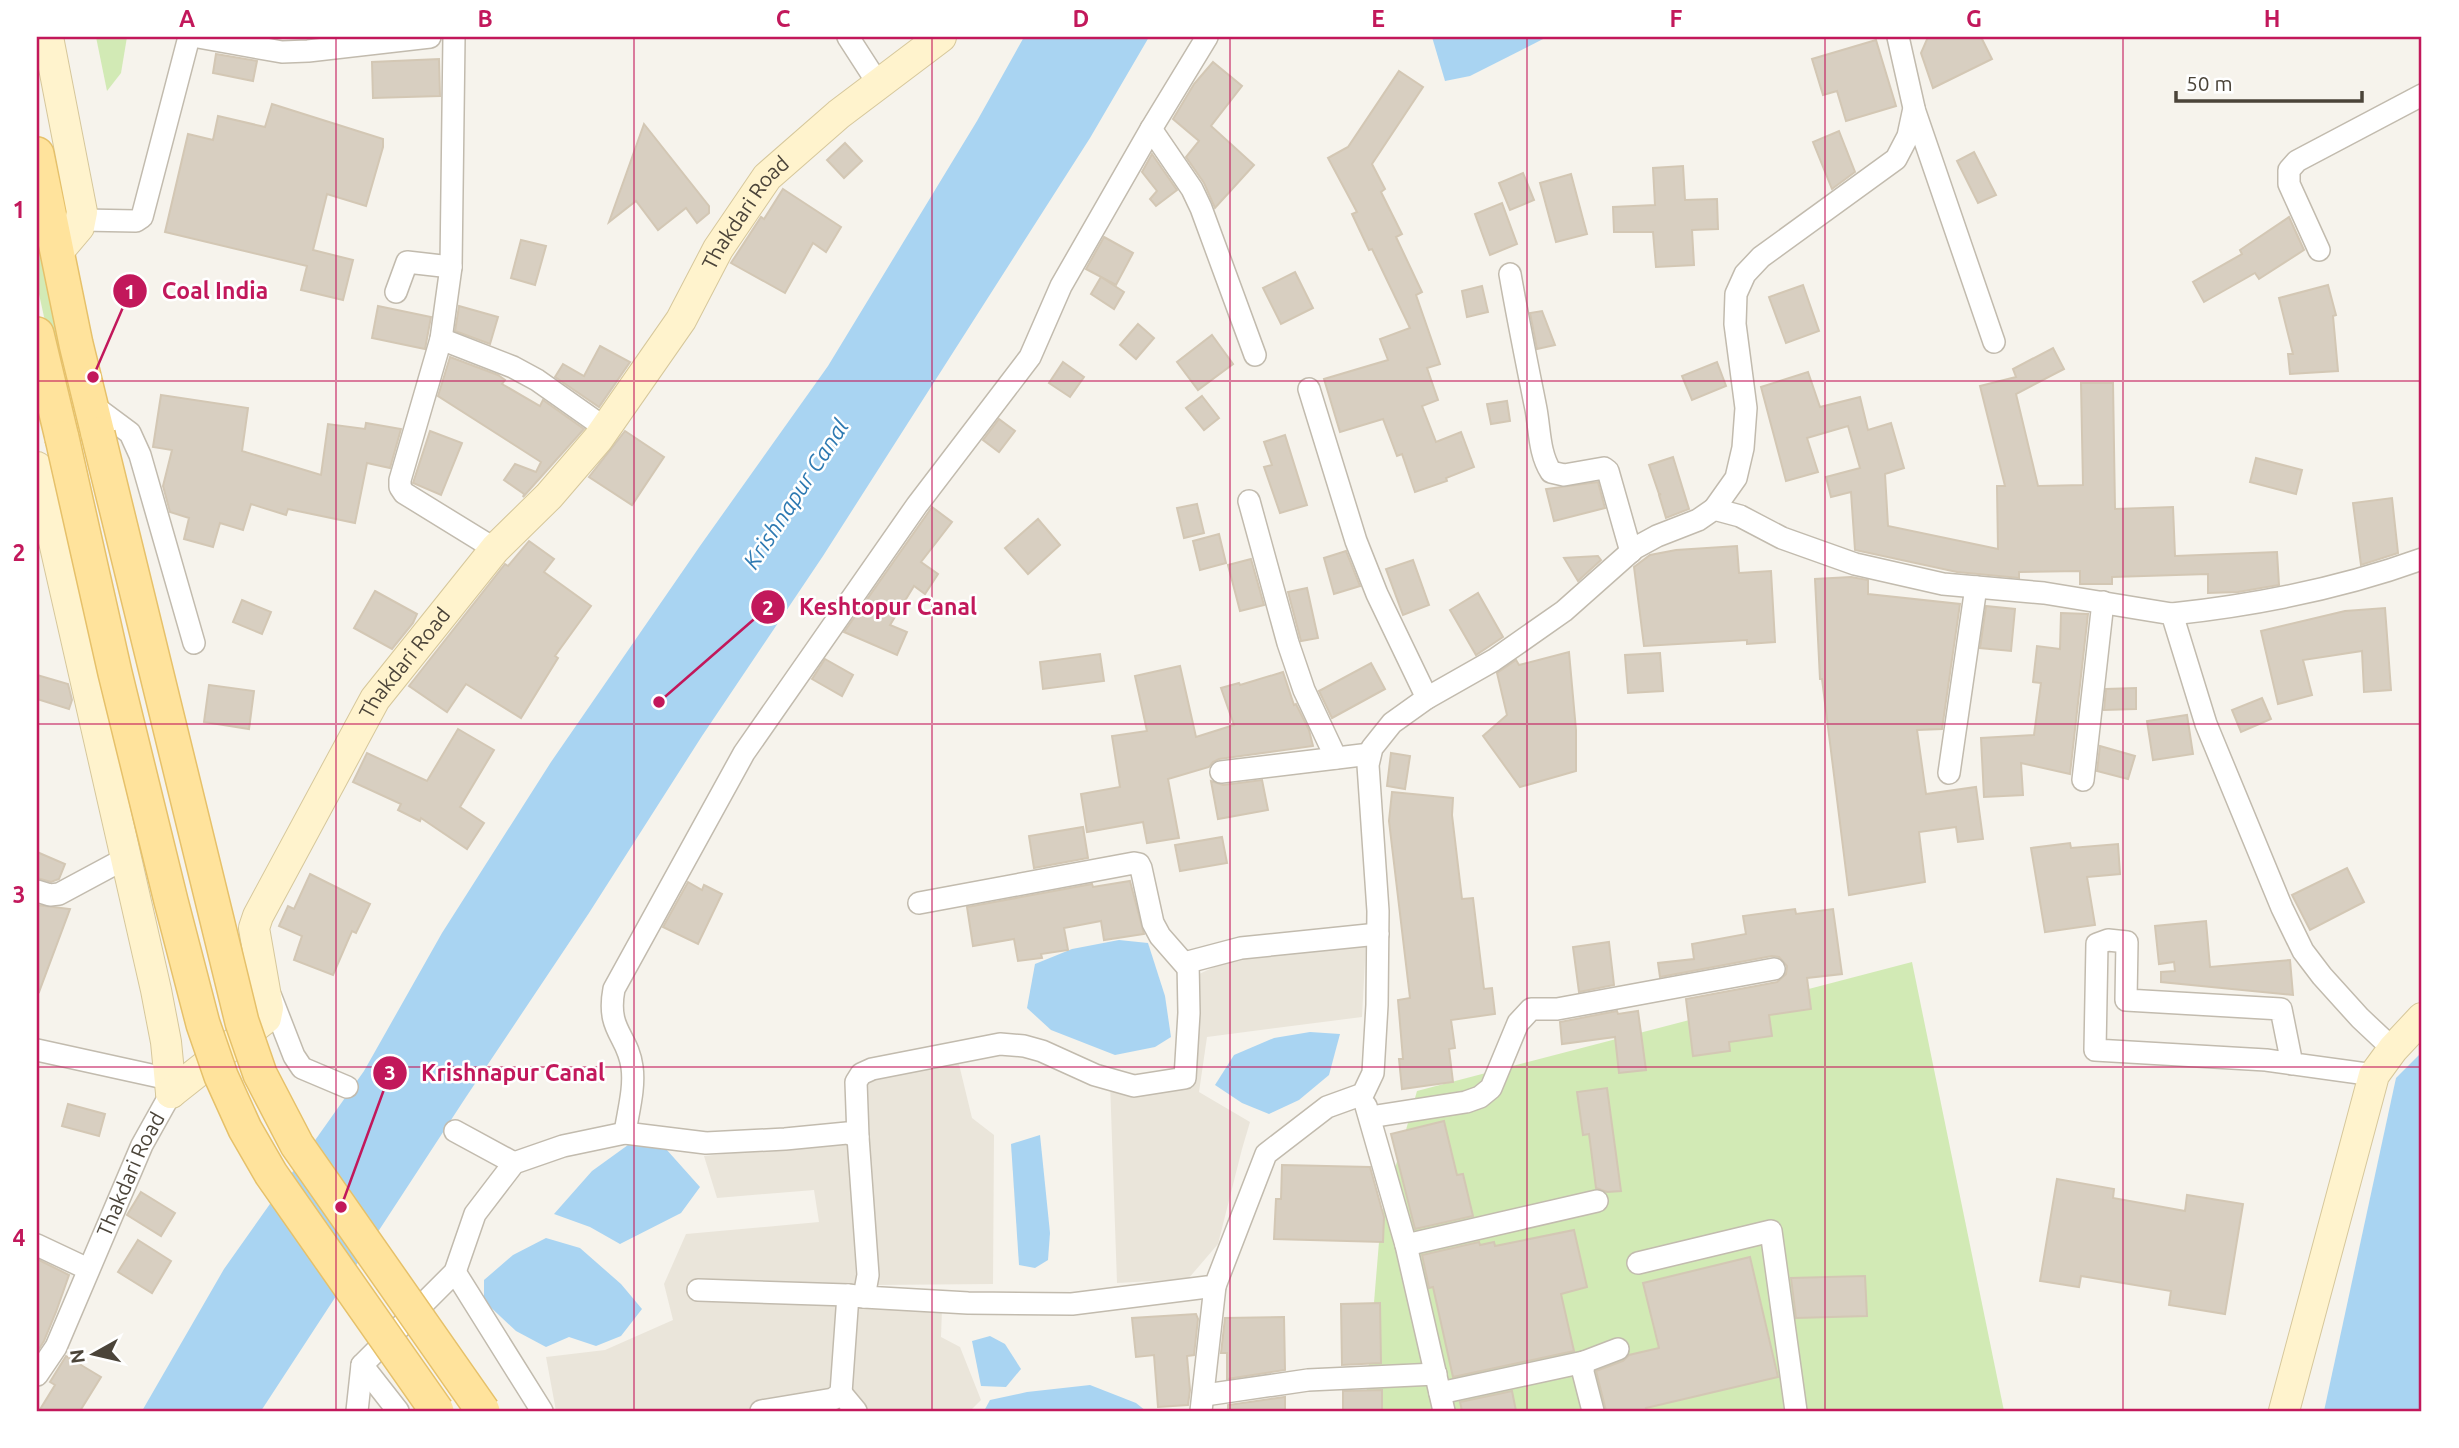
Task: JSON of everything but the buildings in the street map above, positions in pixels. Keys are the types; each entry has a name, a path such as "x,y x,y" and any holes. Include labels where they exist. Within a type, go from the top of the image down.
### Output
{"main road":[{"path":"37,154 95,419 242,1023 260,1074 297,1145 483,1411"},
{"path":"37,334 115,673 174,913 203,1024 222,1076 246,1129 271,1174 437,1411"}],"street":[{"path":"48,37 82,220 57,253"},
{"path":"82,220 136,221 142,217 189,37"},
{"path":"198,37 282,52 430,37"},
{"path":"454,37 451,267 441,339 400,487 404,493 495,549"},
{"path":"848,37 879,85"},
{"name":"Thakdari Road","path":"37,1375 56,1347 170,1086 266,1018 268,1008 254,935 258,916 374,699 495,549 549,496 605,428 681,320 718,249 767,177 839,114 941,37"},
{"path":"625,1133 633,1077 632,1065 614,1025 610,1007 614,989 744,752 918,505 1030,357 1061,286 1150,129 1207,37"},
{"path":"1898,37 1914,108 1994,342"},
{"path":"2319,250 2289,184 2290,170 2297,161 2422,95"},
{"path":"1440,1393 1406,1245 1363,1094 1373,1073 1376,1044 1378,911 1368,765 1372,748 1392,723 1427,698 1494,660 1564,611 1631,552 1657,536 1698,520 1714,509 1736,478 1743,448 1746,408 1735,324 1737,293 1745,274 1761,257 1896,159 1908,136 1914,108"},
{"path":"1150,129 1192,189 1201,208 1255,355"},
{"path":"396,292 407,262 451,267"},
{"path":"1510,274 1543,460 1551,472 1564,475 1604,468 1608,471 1631,552"},
{"path":"441,339 513,367 605,428"},
{"path":"1309,389 1356,541 1377,594 1427,698"},
{"path":"95,419 130,433 140,455 194,643"},
{"path":"37,467 156,990 166,1042 170,1086 37,1050"},
{"path":"1249,500 1288,643 1304,690 1336,758"},
{"path":"1714,509 1741,516 1782,538 1855,564 1943,584 2044,593 2172,614 2230,608 2309,591 2395,569 2422,559"},
{"path":"1949,773 1976,587"},
{"path":"2083,780 2103,603"},
{"path":"2172,614 2206,724 2282,908 2303,951 2345,1002 2393,1049"},
{"path":"1222,772 1370,754"},
{"path":"37,891 50,895 59,894 126,858"},
{"path":"919,903 1139,864 1153,923 1160,936 1188,968"},
{"path":"761,1411 833,1399 841,1393 856,1296 868,1275 856,1082 861,1074 872,1069 1000,1044 1042,1051 1095,1075 1134,1087 1185,1077 1188,1050 1188,962 1241,948 1378,934"},
{"path":"2292,1064 2281,1009 2126,1000 2127,942 2108,940 2097,944 2095,1050 2266,1060 2292,1064 2374,1075"},
{"path":"260,968 294,1056 302,1068 347,1087"},
{"path":"1370,1118 1466,1102 1480,1097 1491,1088 1518,1023 1531,1009 1557,1009 1774,969"},
{"path":"2284,1411 2374,1075 2393,1049 2422,1018"},
{"path":"1363,1094 1327,1107 1266,1154 1215,1286 1203,1403 1308,1380 1440,1393 1584,1362 1618,1349"},
{"path":"455,1131 514,1163"},
{"path":"357,1411 362,1365 455,1272 475,1214 514,1163 563,1146 625,1133 706,1143 847,1133 858,1136"},
{"path":"1406,1245 1597,1200"},
{"path":"1638,1264 1771,1231 1796,1411"},
{"path":"37,1245 88,1269"},
{"path":"455,1272 542,1411"},
{"path":"698,1290 968,1303 1072,1304 1215,1286"},
{"path":"1584,1362 1583,1372 1593,1411"},
{"path":"362,1365 398,1411"},
{"path":"841,1393 856,1411"}],"shaded area":[{"path":"1366,942 1362,1017 1207,1037 1199,1092 1250,1122 1218,1244 1188,1279 1117,1283 1110,1082 1189,1065 1197,975 1240,955"},
{"path":"956,1052 972,1118 994,1135 993,1284 876,1285 867,1076"},
{"path":"830,1143 849,1145 857,1296 942,1308 941,1337 960,1347 981,1400 970,1411 556,1411 546,1357 605,1350 673,1320 664,1284 686,1234 819,1222 814,1190 717,1198 704,1156"}],"green space":[{"path":"96,37 127,37 121,73 107,91"},
{"path":"37,216 65,360 54,362 37,285"},
{"path":"1912,962 2004,1411 1365,1411 1381,1218 1417,1091"}],"water":[{"path":"1024,37 1149,37 1090,138 823,556 702,736 589,913 261,1411 142,1411 224,1269 364,1071 442,933 551,762 828,366 977,121"},
{"path":"1432,37 1547,37 1470,76 1445,81"},
{"path":"1119,940 1148,943 1165,996 1171,1037 1155,1047 1115,1055 1051,1030 1027,1008 1035,964 1072,949"},
{"path":"1310,1032 1340,1034 1329,1075 1299,1100 1269,1114 1242,1103 1215,1085 1234,1055 1274,1038"},
{"path":"2422,1052 2422,1411 2324,1411 2396,1078"},
{"path":"1040,1135 1050,1233 1048,1260 1035,1268 1019,1265 1011,1144"},
{"path":"628,1145 666,1149 700,1187 681,1213 620,1244 590,1227 554,1214 592,1171"},
{"path":"546,1238 580,1248 621,1284 642,1309 621,1336 596,1346 569,1337 546,1347 516,1331 484,1301 484,1280 513,1255"},
{"path":"990,1336 1005,1344 1021,1369 1006,1387 981,1386 972,1341"},
{"path":"1090,1385 1136,1403 1146,1411 984,1411 990,1400 1027,1392"}],"place":[{"name":"Coal India","path":"93,377"},
{"name":"Keshtopur Canal","path":"659,702"},
{"name":"Krishnapur Canal","path":"341,1207"}]}
